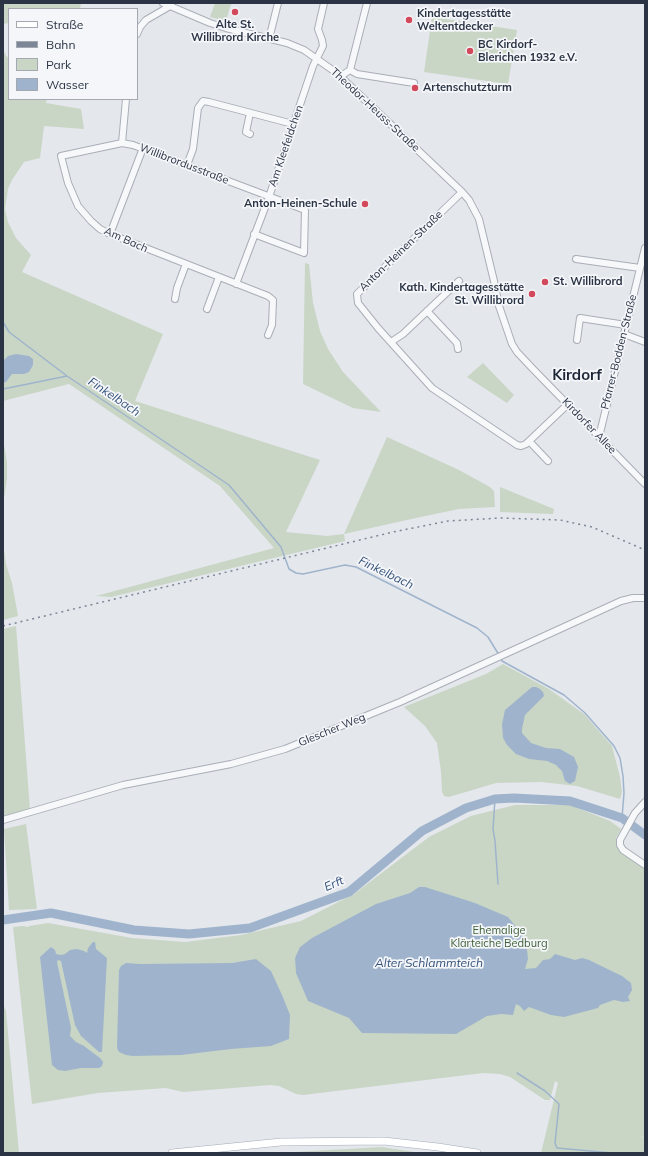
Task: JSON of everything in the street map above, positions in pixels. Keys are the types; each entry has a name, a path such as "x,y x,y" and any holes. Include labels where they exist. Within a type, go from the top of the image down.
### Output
{"main road":[{"path":"172,1153 281,1142 384,1141 477,1153"}],"street":[{"name":"Theodor-Heuss-Straße","path":"163,3 230,30 296,46 317,58 341,76 469,200 479,219 499,306"},
{"path":"269,39 278,3"},
{"name":"Am Kleefeldchen","path":"236,284 269,197 317,58 323,46 318,28 324,3"},
{"path":"341,76 350,70 367,3"},
{"path":"138,32 146,20 171,5"},
{"path":"350,70 356,74 414,83"},
{"path":"122,143 126,100"},
{"path":"187,165 193,149 198,108 203,101 293,124"},
{"path":"246,132 250,113"},
{"name":"Willibrordusstraße","path":"61,156 122,143 143,148 305,210 304,252 254,234"},
{"path":"110,234 143,148"},
{"name":"Am Bach","path":"61,156 68,183 78,206 100,229 268,296 273,300 272,324 268,334"},
{"name":"Anton-Heinen-Straße","path":"462,192 357,294 358,303 378,328 432,388 517,445 520,446 529,441"},
{"name":"Pfarrer-Bodden-Straße","path":"599,437 645,248"},
{"path":"576,259 640,268"},
{"path":"175,299 177,288 186,264"},
{"path":"207,309 219,277"},
{"path":"391,342 403,334 459,281"},
{"name":"Kirdorfer Allee","path":"499,306 508,334 517,352 645,484"},
{"path":"427,311 457,343 458,349"},
{"path":"577,340 580,318 626,325"},
{"path":"624,334 645,342"},
{"path":"548,461 529,441 567,404"},
{"name":"Glescher Weg","path":"3,820 123,785 231,764 285,749 387,708 621,601 633,598 645,598"},
{"path":"645,802 635,813 620,840 620,845 624,850 645,865"}],"green space":[{"path":"3,3 81,3 80,8 8,8 8,23 3,24"},
{"path":"215,3 232,3 226,21 210,17"},
{"name":"BC Kirdorf- Blerichen 1932 e.V.","path":"432,17 517,30 508,84 424,72"},
{"path":"3,47 8,58 8,100 47,100 46,103 81,109 84,129 44,126 40,158 24,162 8,189 5,209 8,222 16,238 31,255 22,272 163,334 135,401 320,460 286,532 327,536 344,534 345,541 111,597 96,596 274,548 220,486 69,384 3,401"},
{"path":"305,263 309,264 313,303 320,331 328,349 343,372 381,412 353,408 303,384"},
{"path":"483,363 514,395 507,403 467,377"},
{"path":"387,437 459,470 490,487 494,491 495,507 459,509 344,534"},
{"path":"3,439 7,462 7,479 3,504"},
{"path":"500,487 554,509 553,514 500,512"},
{"path":"3,543 6,564 12,583 18,616 3,620"},
{"path":"16,626 30,810 3,817 3,629"},
{"path":"503,664 549,689 584,714 612,746 620,777 622,792 620,799 577,786 541,782 496,783 449,797 444,796 442,792 437,743 425,726 404,707 486,674"},
{"name":"Ehemalige Klärteiche Bedburg","path":"515,805 570,805 610,821 621,829 616,838 616,844 619,850 645,868 645,1138 640,1136 645,1139 645,1153 541,1153 558,1083 555,1081 550,1100 545,1100 510,1077 500,1074 483,1073 303,1095 296,1094 279,1086 270,1085 183,1092 166,1088 98,1093 32,1104 13,927 29,927 48,923 132,938 185,942 241,935 301,921 354,894 429,837 471,816"},
{"path":"26,824 37,909 9,910 4,829"},
{"path":"3,1004 6,1011 19,1153 3,1153"},
{"path":"382,1147 421,1153 276,1153"}],"water":[{"path":"16,354 29,356 33,359 33,365 29,372 24,374 12,374 6,382 3,383 3,361 8,356"},
{"path":"532,687 540,689 544,696 525,715 522,733 531,743 546,748 560,749 574,757 578,767 575,781 570,784 565,781 562,771 556,765 547,761 529,759 516,754 507,745 503,738 502,724 505,710"},
{"name":"Alter Schlammteich","path":"419,887 425,887 475,903 508,917 526,939 528,959 525,969 536,968 543,960 550,959 555,954 575,960 582,958 589,960 622,976 631,983 632,990 628,997 630,1001 623,1002 614,1000 600,1005 598,1008 564,1017 551,1015 529,1007 524,1011 516,1004 513,1015 501,1014 487,1016 456,1034 362,1033 349,1018 308,1001 296,973 295,958 300,947 312,938 376,904 410,893"},
{"path":"93,942 95,942 96,949 107,958 102,1052 99,1052 81,1036 75,1025 61,961 58,960 57,962 71,1028 70,1036 76,1042 100,1058 103,1062 102,1066 99,1068 81,1068 65,1071 58,1070 52,1065 40,957 51,947 55,950 56,954 61,955 70,950 77,949 87,953 88,948"},
{"path":"256,959 271,971 282,995 290,1015 289,1039 271,1046 181,1055 133,1056 119,1052 117,1048 119,970 121,966 126,963 232,963"}],"waterway":[{"name":"Finkelbach","path":"3,322 9,332 67,376 229,485 281,547 289,569 296,573 303,574 345,565 356,567 477,628 488,637 499,655"},
{"path":"3,389 67,376"},
{"name":"Finkelbach","path":"501,658 502,661 564,695 585,713 614,746 620,758 623,776 624,793 622,818"},
{"name":"Erft","path":"3,920 51,913 134,930 189,934 250,928 349,892 422,831 466,808 495,799 514,798 570,801 622,818 645,835"},
{"path":"495,799 493,829 498,884"},
{"path":"517,1073 545,1091 559,1104 555,1143 557,1148 612,1153"}],"railway":[{"path":"3,626 393,532 448,521 500,518 560,520 592,527 645,550"}],"place":[{"name":"Alte St. Willibrord Kirche","path":"235,12"},
{"name":"Kindertagesstätte Weltentdecker","path":"409,20"},
{"name":"BC Kirdorf- Blerichen 1932 e.V.","path":"470,51"},
{"name":"Artenschutzturm","path":"415,88"},
{"name":"Anton-Heinen-Schule","path":"365,204"},
{"name":"St. Willibrord","path":"545,282"},
{"name":"Kath. Kindertagesstätte St. Willibrord","path":"532,294"}],"district":[{"name":"Kirdorf","path":"577,375"}]}
